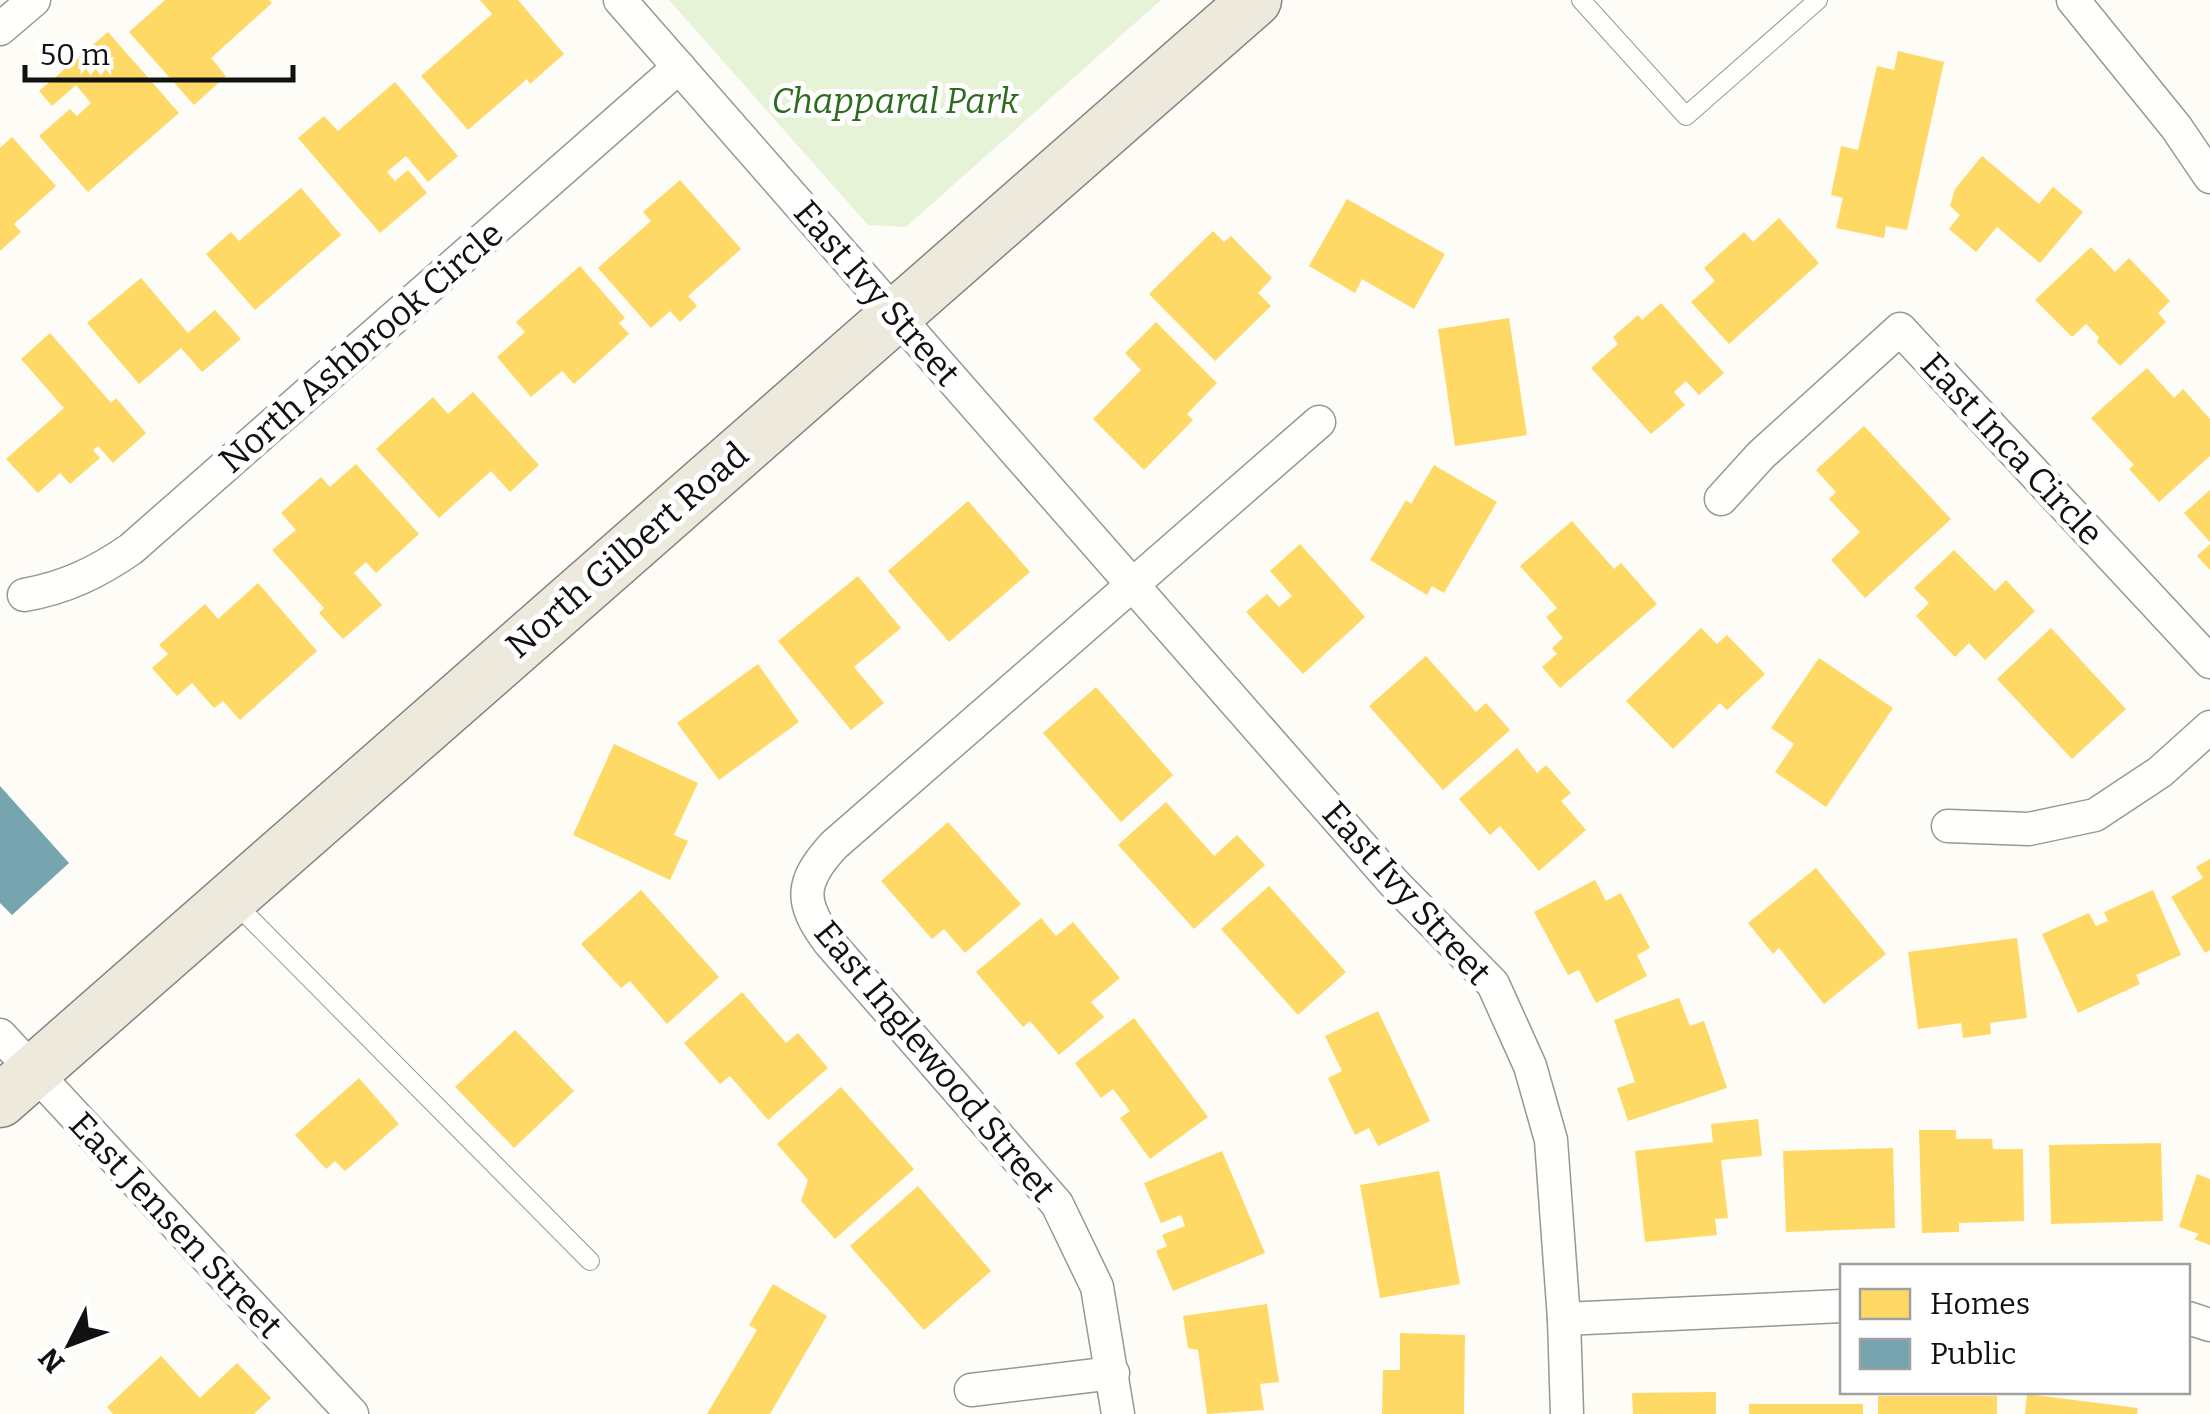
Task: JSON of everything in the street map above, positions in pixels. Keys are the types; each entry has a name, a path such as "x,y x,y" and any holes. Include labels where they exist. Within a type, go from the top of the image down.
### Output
{"main road":[{"name":"North Gilbert Road","path":"11,1069 230,898 1256,0"}],"street":[{"path":"0,29 34,0"},
{"name":"East Ivy Street","path":"620,0 1393,882 1492,984 1530,1066 1551,1140 1567,1414"},
{"path":"2074,0 2164,112 2210,177"},
{"name":"North Ashbrook Circle","path":"24,596 52,591 79,580 131,548 679,67"},
{"name":"East Inca Circle","path":"1720,499 1760,456 1900,330 2210,662"},
{"path":"1134,586 1319,422"},
{"name":"East Inglewood Street","path":"1118,1414 1096,1287 1057,1204 828,942 816,926 806,889 812,872 834,845 1134,586"},
{"path":"1948,826 2029,829 2095,816 2160,772 2210,727"},
{"name":"East Jensen Street","path":"11,1069 352,1414"},
{"path":"1564,1318 1840,1306"},
{"path":"971,1390 1113,1373"}],"lane":[{"path":"1580,0 1686,116 1818,0"},
{"path":"230,898 590,1261"}],"green space":[{"name":"Chapparal Park","path":"669,0 1161,0 906,227 868,225"}],"building: Homes":[{"path":"165,0 272,3 211,58 226,76 194,105 129,32"},
{"path":"480,0 518,0 564,54 530,84 527,79 468,130 421,76 492,14"},
{"path":"108,32 179,113 88,192 39,136 70,109 77,116 91,103 76,85 52,106 39,91"},
{"path":"1898,51 1944,62 1907,230 1886,226 1884,238 1836,228 1843,198 1831,195 1841,146 1858,150 1877,66 1894,70"},
{"path":"395,82 458,156 428,182 406,156 387,172 395,181 408,170 427,193 380,233 298,138 324,116 338,131"},
{"path":"12,137 56,186 14,224 21,232 0,251 0,148"},
{"path":"1982,156 2039,204 2053,187 2083,212 2040,263 1997,227 1976,252 1949,229 1960,215 1950,206 1955,189"},
{"path":"680,180 741,249 688,296 697,306 680,322 670,311 651,328 598,268 651,221 643,212"},
{"path":"301,188 341,235 255,310 206,254 231,232 239,241"},
{"path":"1347,199 1445,254 1414,309 1362,279 1355,293 1309,266"},
{"path":"1779,218 1819,263 1729,344 1691,302 1715,281 1704,268 1744,232 1753,242"},
{"path":"1213,231 1224,242 1231,236 1272,278 1258,293 1271,306 1215,361 1149,294"},
{"path":"2091,247 2115,272 2129,258 2170,301 2158,313 2166,322 2120,366 2086,324 2072,337 2035,300"},
{"path":"580,266 625,318 619,323 629,334 574,384 562,371 531,397 497,357 525,332 516,322"},
{"path":"141,278 188,333 215,310 241,339 202,372 181,348 139,384 87,323"},
{"path":"1661,303 1724,373 1699,395 1686,381 1674,392 1685,405 1651,434 1591,368 1618,344 1613,337 1638,315 1642,320"},
{"path":"1509,318 1527,435 1455,446 1438,329"},
{"path":"1156,322 1217,383 1187,414 1193,420 1144,470 1093,419 1141,370 1125,353"},
{"path":"50,333 111,403 116,398 146,433 113,463 98,446 93,450 100,458 70,484 60,473 38,493 6,459 64,408 21,359"},
{"path":"2147,368 2174,398 2183,389 2210,419 2210,456 2159,502 2129,469 2134,465 2091,418"},
{"path":"473,392 539,465 510,492 491,471 439,518 376,449 433,397 448,414"},
{"path":"1864,426 1951,519 1865,598 1831,560 1860,532 1829,499 1836,492 1816,470"},
{"path":"356,464 419,534 376,573 366,562 354,573 382,605 343,639 319,613 324,608 272,550 296,530 281,513 321,477 330,487"},
{"path":"1434,465 1497,502 1444,593 1432,586 1427,595 1370,560 1406,500 1411,504"},
{"path":"2210,490 2210,542 2184,513"},
{"path":"968,501 1030,572 949,642 888,571"},
{"path":"1572,521 1614,569 1621,563 1657,604 1560,688 1542,667 1557,654 1552,648 1563,638 1546,617 1557,608 1520,566"},
{"path":"1300,544 1365,617 1303,674 1246,612 1267,594 1279,607 1292,596 1270,571"},
{"path":"2210,544 2210,570 2197,556"},
{"path":"1954,550 1995,591 2006,580 2035,611 1985,660 1969,643 1955,657 1916,616 1929,603 1914,588"},
{"path":"858,576 901,628 854,667 884,703 851,730 778,641"},
{"path":"258,583 317,651 240,720 223,701 214,708 192,683 177,696 152,668 168,654 159,645 205,604 218,619"},
{"path":"1701,628 1717,644 1727,635 1765,674 1727,710 1720,703 1673,749 1626,701"},
{"path":"2051,628 2126,709 2072,759 1997,679"},
{"path":"1426,656 1476,712 1486,703 1510,730 1443,790 1369,706"},
{"path":"1819,658 1893,708 1826,807 1775,772 1794,744 1771,728"},
{"path":"758,664 799,722 719,780 677,723"},
{"path":"1096,687 1173,775 1121,822 1043,733"},
{"path":"614,744 698,783 674,835 688,841 670,880 573,835"},
{"path":"1517,748 1537,773 1546,765 1571,793 1561,801 1586,830 1539,871 1500,826 1490,835 1459,799"},
{"path":"1166,802 1214,856 1237,835 1265,865 1194,929 1118,845"},
{"path":"948,822 1021,904 965,953 944,929 932,939 881,881"},
{"path":"2210,859 2210,950 2205,953 2171,897 2203,878 2196,867"},
{"path":"1816,868 1886,954 1824,1004 1779,948 1773,954 1748,923"},
{"path":"1595,880 1606,901 1621,893 1650,948 1637,955 1647,976 1596,1003 1579,970 1568,975 1534,912"},
{"path":"1269,886 1346,972 1298,1015 1221,929"},
{"path":"641,890 719,977 667,1024 630,981 621,988 581,944"},
{"path":"2153,890 2181,955 2136,975 2140,984 2078,1013 2042,934 2089,913 2096,926 2108,921 2104,912"},
{"path":"1041,918 1056,936 1073,922 1120,978 1091,1002 1104,1017 1059,1055 1030,1021 1023,1027 976,972"},
{"path":"2017,938 2027,1018 1990,1023 1991,1034 1963,1038 1961,1023 1918,1029 1908,952"},
{"path":"742,992 786,1043 798,1033 828,1068 768,1120 730,1076 720,1084 684,1043"},
{"path":"1679,998 1690,1026 1704,1021 1727,1088 1628,1121 1617,1088 1635,1082 1614,1020"},
{"path":"1378,1011 1430,1121 1378,1146 1369,1128 1355,1135 1328,1078 1342,1071 1325,1036"},
{"path":"1134,1018 1208,1117 1150,1159 1120,1118 1130,1111 1113,1089 1101,1098 1075,1063"},
{"path":"515,1030 574,1091 514,1148 455,1087"},
{"path":"359,1078 399,1124 345,1171 335,1161 326,1169 295,1135"},
{"path":"841,1087 914,1169 835,1239 801,1201 808,1180 777,1144"},
{"path":"1758,1119 1762,1156 1721,1160 1728,1218 1715,1219 1717,1235 1645,1242 1635,1151 1713,1142 1711,1124"},
{"path":"1919,1130 1956,1130 1956,1139 1992,1139 1993,1149 2023,1149 2024,1221 1959,1223 1959,1232 1922,1233"},
{"path":"2161,1143 2163,1221 2051,1224 2049,1145"},
{"path":"1893,1148 1895,1228 1786,1232 1783,1151"},
{"path":"1222,1151 1265,1253 1173,1291 1156,1251 1167,1246 1162,1235 1185,1226 1181,1215 1161,1223 1144,1183"},
{"path":"1439,1171 1460,1284 1380,1298 1360,1185"},
{"path":"2197,1174 2210,1179 2210,1245 2194,1239 2199,1234 2179,1227"},
{"path":"918,1186 991,1271 924,1330 850,1246"},
{"path":"773,1284 827,1316 770,1414 707,1414 757,1330 749,1325"},
{"path":"1267,1304 1279,1382 1260,1384 1264,1410 1207,1414 1198,1350 1188,1348 1183,1316"},
{"path":"1400,1333 1465,1335 1464,1414 1382,1414 1383,1370 1400,1370"},
{"path":"161,1356 200,1398 237,1363 271,1398 254,1414 113,1414 107,1407"},
{"path":"1716,1392 1716,1414 1633,1414 1632,1393"},
{"path":"2027,1394 2138,1408 2137,1414 2025,1414"},
{"path":"1878,1396 1997,1396 1997,1414 1878,1414"},
{"path":"1749,1404 1863,1404 1863,1414 1749,1414"}],"building: Public":[{"path":"0,786 69,863 12,915 0,903"}]}
